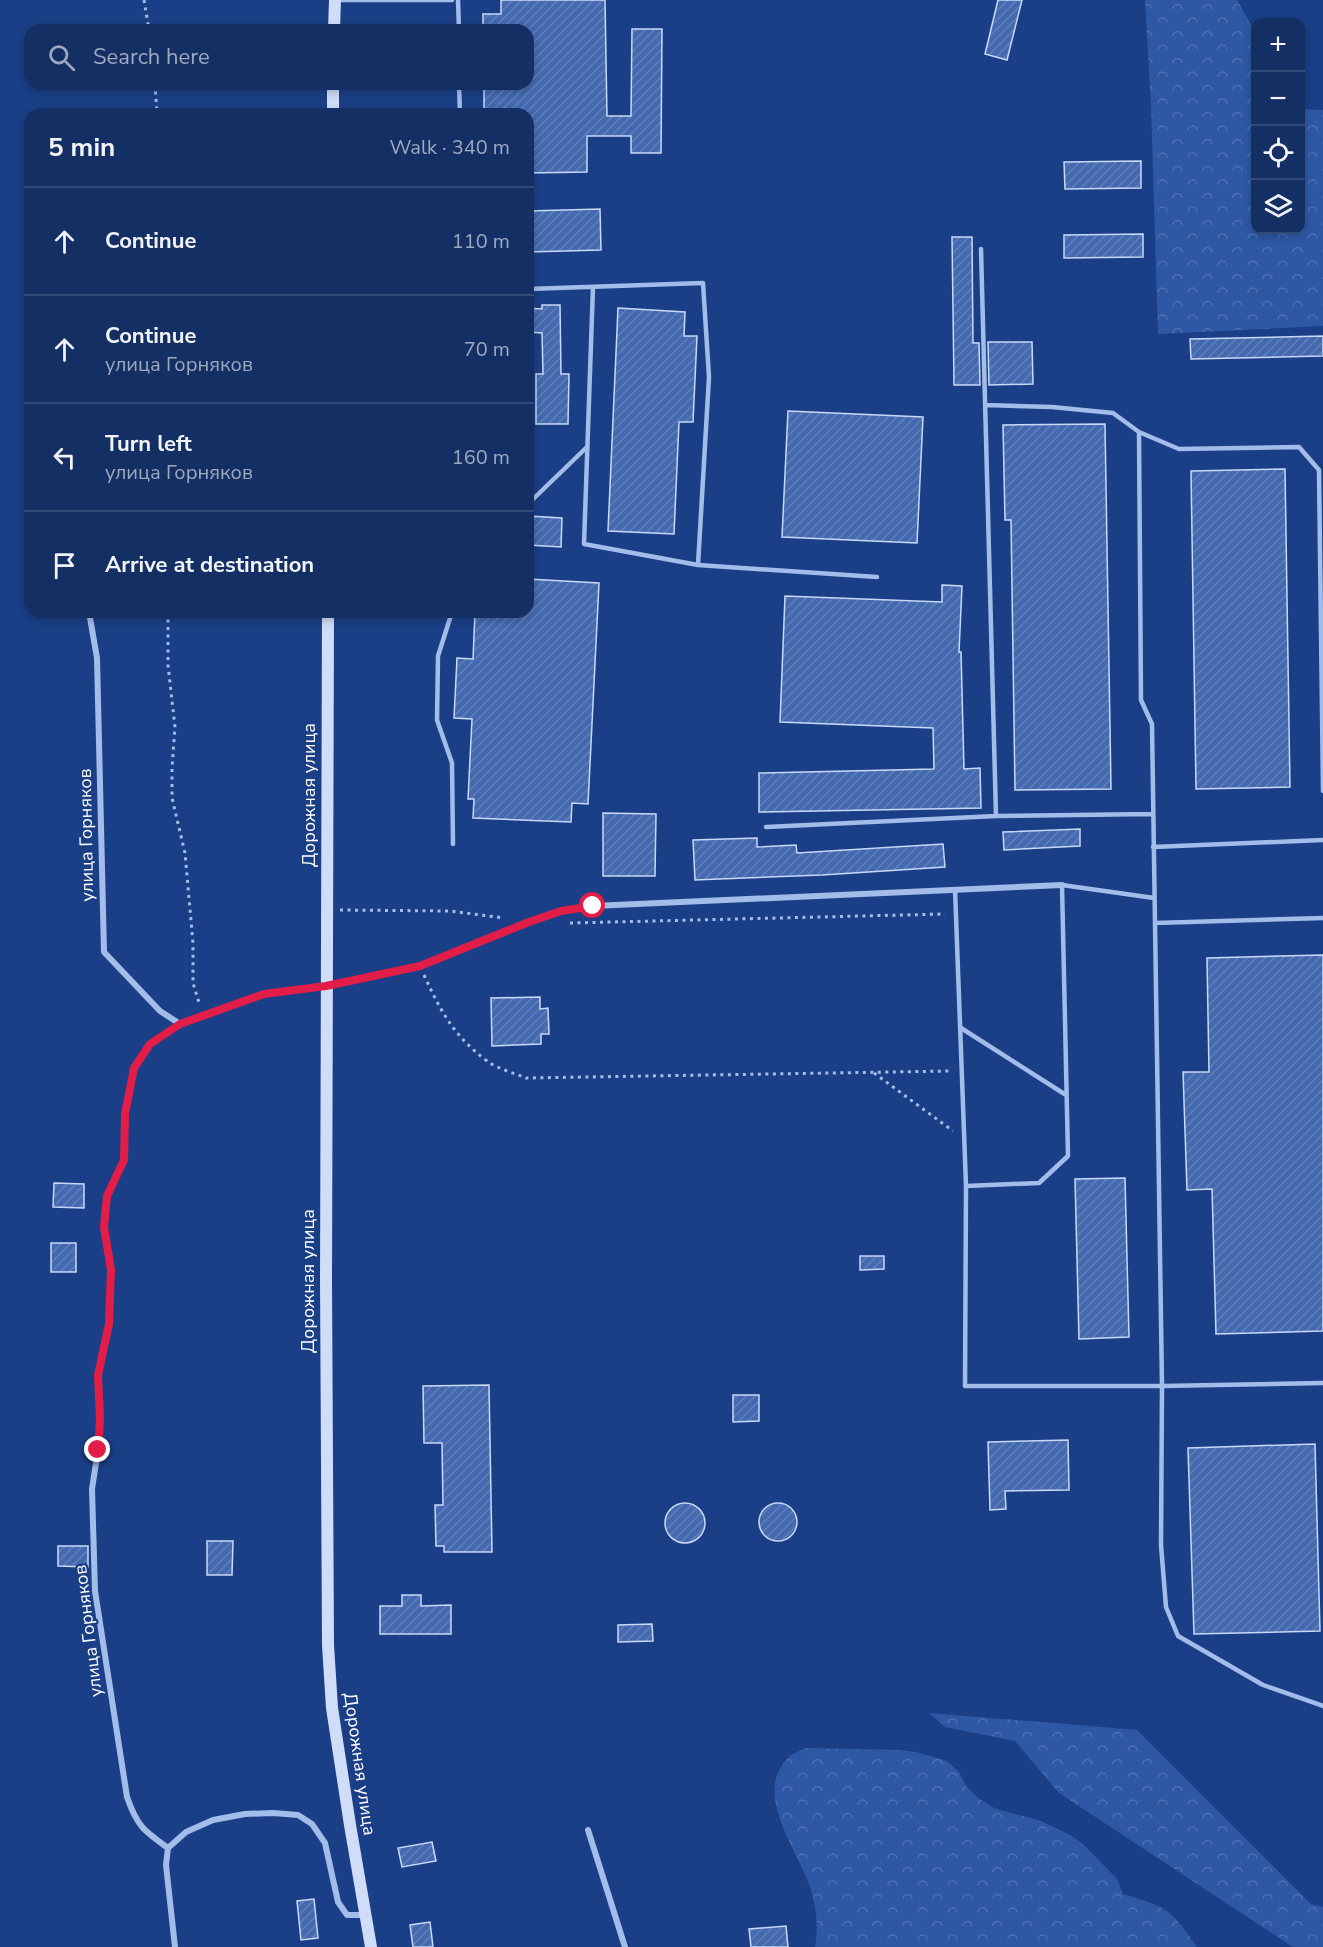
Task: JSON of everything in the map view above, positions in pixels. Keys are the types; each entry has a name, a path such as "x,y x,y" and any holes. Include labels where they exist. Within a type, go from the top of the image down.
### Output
{"street":[{"path":"334,0 334,24"},
{"path":"333,90 333,108"},
{"name":"улица Горняков","path":"90,618 97,658 104,952 160,1011 180,1024"},
{"name":"Дорожная улица","path":"327,618 328,1645 332,1707 371,1947"},
{"name":"улица Горняков","path":"168,1848 144,1831 134,1816 127,1797 95,1591 92,1489 100,1430 98,1375 109,1324 111,1270 104,1227 107,1196 124,1160 125,1114 134,1068 150,1044 180,1024 264,994 326,986 420,966 561,911 593,906 1062,885"},
{"path":"175,1947 166,1865 168,1848 186,1832 213,1820 273,1812 298,1815 312,1824 325,1843 338,1902 347,1915 365,1916"},
{"path":"588,1830 624,1947"}],"lane":[{"path":"334,0 452,0"},
{"path":"458,0 459,24"},
{"path":"459,90 460,108"},
{"path":"981,249 996,816"},
{"path":"534,289 703,283 709,377 698,565"},
{"path":"593,287 584,544 698,565 877,577"},
{"path":"985,405 1052,407 1113,413 1138,432 1179,449 1299,447 1319,470 1323,792"},
{"path":"1138,432 1141,700 1152,724 1162,1386 1161,1545 1166,1607 1178,1636 1263,1685 1323,1706"},
{"path":"534,498 587,447"},
{"path":"450,618 438,656 437,720 452,763 453,844"},
{"path":"766,827 996,816 1153,814"},
{"path":"1154,847 1323,840"},
{"path":"966,1186 1039,1183 1068,1156 1062,885 1154,898"},
{"path":"955,889 966,1186 964,1386 1323,1383"},
{"path":"1155,922 1323,918"},
{"path":"961,1028 1066,1095"}],"path":[{"path":"144,0 148,24"},
{"path":"155,90 157,108"},
{"path":"168,618 168,664 175,727 171,768 172,798 185,853 194,983 203,1016"},
{"path":"420,966 442,1014 459,1036 489,1062 526,1078 962,1071"},
{"path":"873,1072 964,1139"}],"green space":[{"path":"1145,0 1237,0 1251,25 1251,234 1305,234 1305,109 1323,110 1323,326 1158,334 1151,105"},
{"path":"929,1713 1137,1730 1311,1904 1323,1907 1323,1947 1293,1947 1059,1793 1015,1741 945,1727"},
{"path":"805,1748 900,1750 947,1761 959,1772 966,1786 978,1798 994,1808 1041,1821 1083,1844 1117,1879 1123,1894 1149,1902 1167,1911 1197,1947 815,1947 817,1922 813,1897 783,1826 777,1807 775,1789 778,1772 789,1757"}],"building":[{"path":"501,0 605,0 607,116 631,116 632,29 662,29 661,153 631,153 631,136 587,136 587,172 534,173 534,108 484,108 484,90 534,90 534,24 483,24 483,14 501,14"},
{"path":"998,0 1022,0 1007,60 985,54"},
{"path":"1141,161 1141,188 1065,189 1064,162"},
{"path":"600,209 601,250 534,252 534,211"},
{"path":"1143,234 1143,257 1064,258 1064,235"},
{"path":"952,237 972,237 973,343 979,343 980,385 954,385"},
{"path":"542,305 560,305 561,374 569,374 568,424 536,424 536,374 543,374 542,333 534,332 534,308 542,309"},
{"path":"618,308 685,312 684,336 697,336 693,422 679,422 674,534 608,531"},
{"path":"1323,336 1323,356 1191,359 1190,339"},
{"path":"988,342 1032,342 1033,384 989,385"},
{"path":"788,411 923,417 917,543 782,537"},
{"path":"1105,424 1111,789 1015,790 1011,520 1005,520 1003,425"},
{"path":"1285,469 1290,787 1196,789 1191,471"},
{"path":"534,516 562,518 561,547 534,545"},
{"path":"534,579 599,583 588,804 572,803 571,822 473,818 474,799 468,799 472,719 454,718 457,658 473,659 475,618 534,618"},
{"path":"942,585 962,586 959,652 961,652 964,769 980,768 981,808 759,812 759,773 934,769 933,728 780,722 785,596 942,602"},
{"path":"603,813 656,814 655,876 603,876"},
{"path":"1080,829 1080,846 1004,850 1003,832"},
{"path":"757,838 757,847 796,845 797,853 943,844 945,867 695,880 693,840"},
{"path":"1323,955 1323,1331 1216,1334 1212,1189 1187,1190 1183,1072 1209,1072 1207,958"},
{"path":"540,997 540,1009 548,1008 549,1034 541,1034 541,1044 492,1046 491,998"},
{"path":"1125,1178 1129,1337 1079,1339 1075,1179"},
{"path":"54,1183 84,1184 84,1208 53,1207"},
{"path":"51,1243 76,1243 76,1272 51,1272"},
{"path":"860,1256 884,1256 884,1269 860,1270"},
{"path":"489,1385 492,1552 444,1552 444,1546 436,1546 435,1505 443,1505 442,1443 424,1443 423,1386"},
{"path":"733,1395 759,1395 759,1421 733,1422"},
{"path":"1068,1440 1069,1490 1005,1491 1006,1509 990,1510 988,1442"},
{"path":"1315,1444 1320,1631 1194,1634 1188,1448"},
{"path":"685,1503 699,1509 705,1523 699,1537 685,1543 671,1537 665,1523 671,1509"},
{"path":"778,1503 785,1504 791,1509 796,1515 796,1529 791,1535 785,1540 778,1541 771,1540 765,1535 760,1529 759,1522 760,1515 765,1509 771,1504"},
{"path":"207,1541 233,1541 232,1575 207,1575"},
{"path":"58,1546 88,1546 88,1567 58,1566"},
{"path":"402,1595 421,1595 421,1606 451,1605 451,1634 380,1634 380,1606 402,1606"},
{"path":"652,1624 653,1641 618,1642 618,1625"},
{"path":"432,1842 436,1861 402,1867 398,1848"},
{"path":"314,1899 318,1938 301,1940 297,1901"},
{"path":"430,1922 433,1947 413,1947 410,1925"},
{"path":"786,1926 788,1947 751,1947 749,1929"}],"route":[{"path":"98,1450 100,1419 98,1375 109,1324 111,1270 104,1227 107,1196 124,1160 125,1114 134,1068 150,1044 180,1024 264,994 326,986 420,966 529,922 561,911 593,906"}]}
